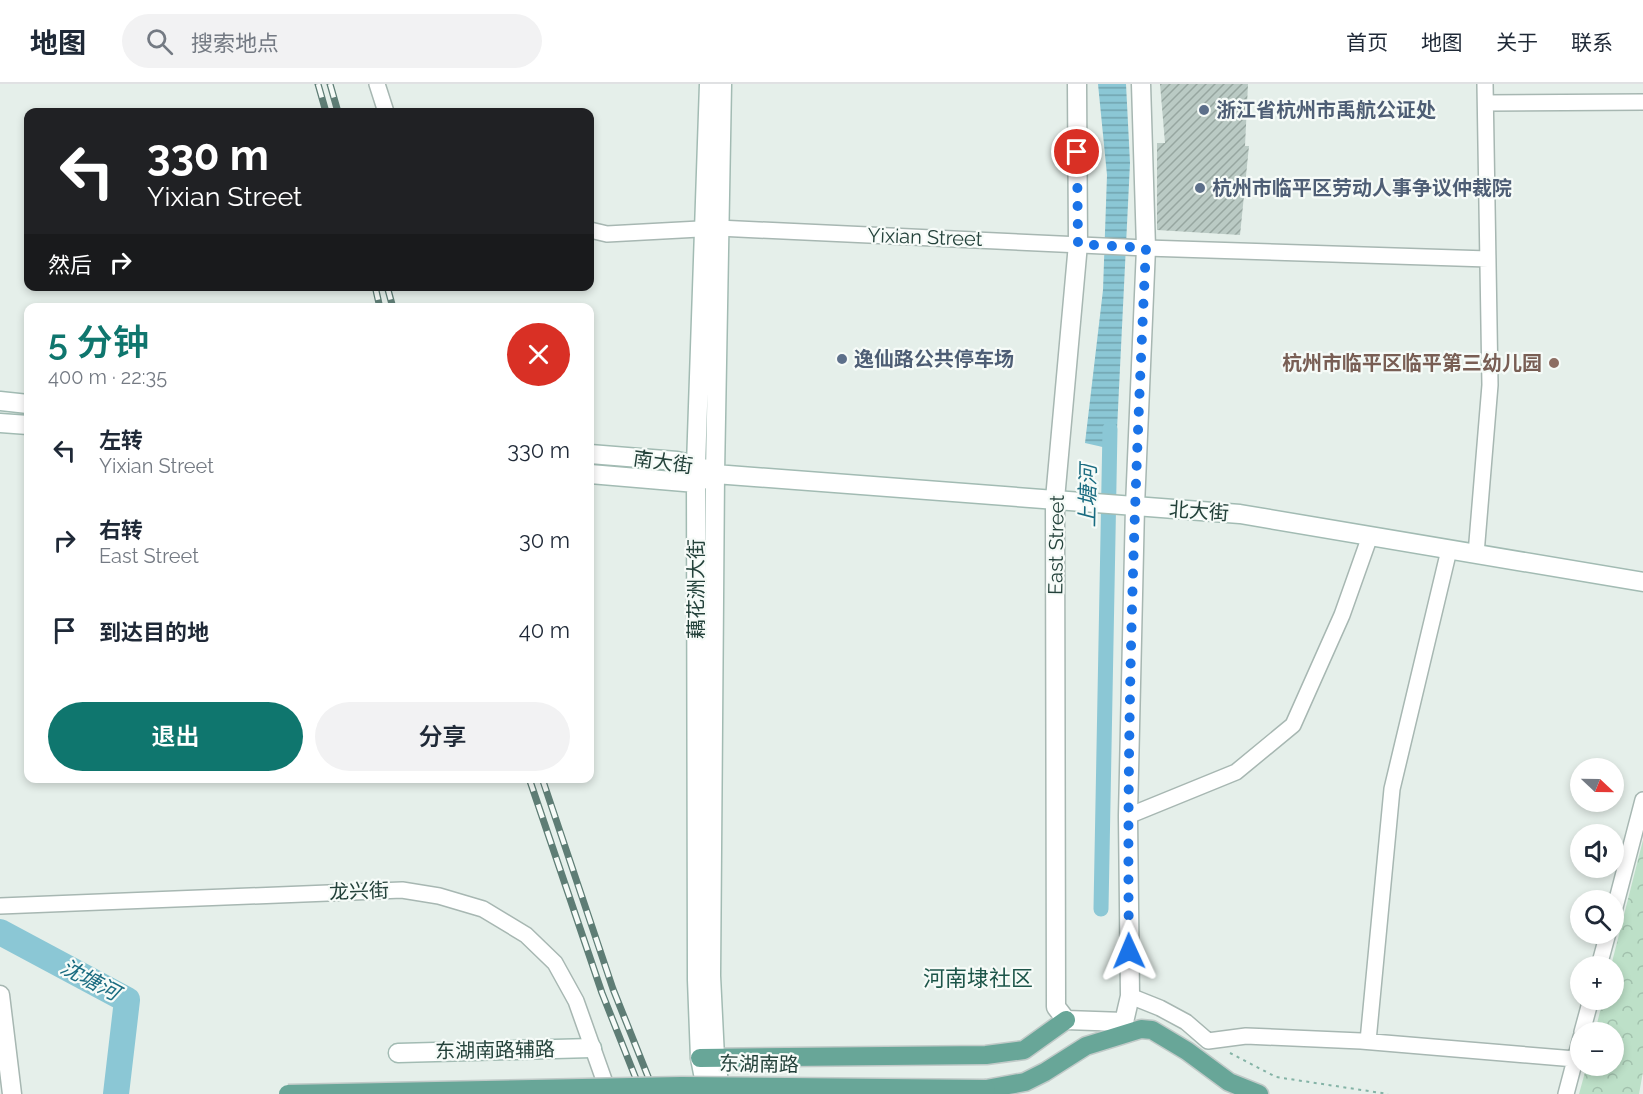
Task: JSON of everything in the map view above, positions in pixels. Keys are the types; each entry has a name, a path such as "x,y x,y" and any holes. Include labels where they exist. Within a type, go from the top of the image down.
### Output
{"main road":[{"name":"藕花洲大街","path":"706,1094 711,976 715,474 709,84"},
{"name":"藕花洲大街","path":"721,1094 707,1057 697,980 696,465 722,84"},
{"name":"East Street","path":"1061,1013 1055,499 1078,244 1077,84"},
{"path":"707,1057 986,1055 1024,1050 1061,1013 1125,1028 1130,996 1128,816 1135,506 1146,248 1141,84"},
{"path":"0,401 24,404"},
{"path":"0,423 24,425"},
{"name":"南大街","path":"594,454 677,461 696,465 715,474"},
{"name":"南大街","path":"594,474 696,483 715,474"},
{"name":"北大街","path":"715,474 1240,514 1643,582"},
{"path":"0,995 12,1094"},
{"name":"东湖南路","path":"288,1094 681,1086 986,1089 1025,1082 1086,1046 1125,1028 1152,1030 1187,1051 1229,1082 1259,1094"},
{"name":"东湖南路辅路","path":"398,1053 592,1048"}],"street":[{"path":"377,84 385,108"},
{"path":"1476,554 1490,385 1485,84"},
{"path":"1486,103 1643,102"},
{"name":"Yixian Street","path":"594,231 607,234 712,228 1146,248 1488,259"},
{"path":"1128,816 1236,772 1293,725 1342,615 1370,536"},
{"path":"1368,1041 1392,789 1449,550"},
{"path":"1619,890 1643,800"},
{"name":"龙兴街","path":"0,906 402,890 440,896 483,909 526,935 555,963 576,1001 609,1094"},
{"path":"1130,996 1186,1022 1208,1041 1246,1036 1368,1041 1570,1059"},
{"path":"1566,1094 1571,1076"}],"path":[{"path":"1208,1041 1276,1077 1388,1094"}],"green space":[{"path":"1643,840 1643,1072 1639,1094 1579,1094 1584,1076 1624,1076 1624,1022 1597,1022 1600,1010 1624,1010 1624,956 1614,956 1617,944 1624,944 1624,915"}],"water":[{"path":"1098,84 1126,84 1130,163 1116,450 1085,443 1103,290 1107,175"}],"building":[{"name":"杭州市临平区劳动人事争议仲裁院","path":"1160,84 1248,84 1245,146 1249,146 1240,235 1157,230 1157,143 1165,143"}],"waterway":[{"name":"上塘河","path":"1101,909 1110,429"},
{"name":"沈塘河","path":"0,932 127,1000 116,1094"}],"railway":[{"path":"318,84 325,108"},
{"path":"330,84 337,108"},
{"path":"376,291 379,303"},
{"path":"388,291 392,303"},
{"path":"531,783 602,993 642,1094"},
{"path":"544,783 613,989 655,1094"}],"place":[{"name":"浙江省杭州市禹航公证处","path":"1204,110"},
{"name":"杭州市临平区劳动人事争议仲裁院","path":"1200,188"},
{"name":"逸仙路公共停车场","path":"842,359"},
{"name":"杭州市临平区临平第三幼儿园","path":"1554,363"}],"district":[{"name":"河南埭社区","path":"978,978"}],"route":[{"path":"1077,152 1078,244 1146,248 1135,506 1128,816 1129,951"}]}
